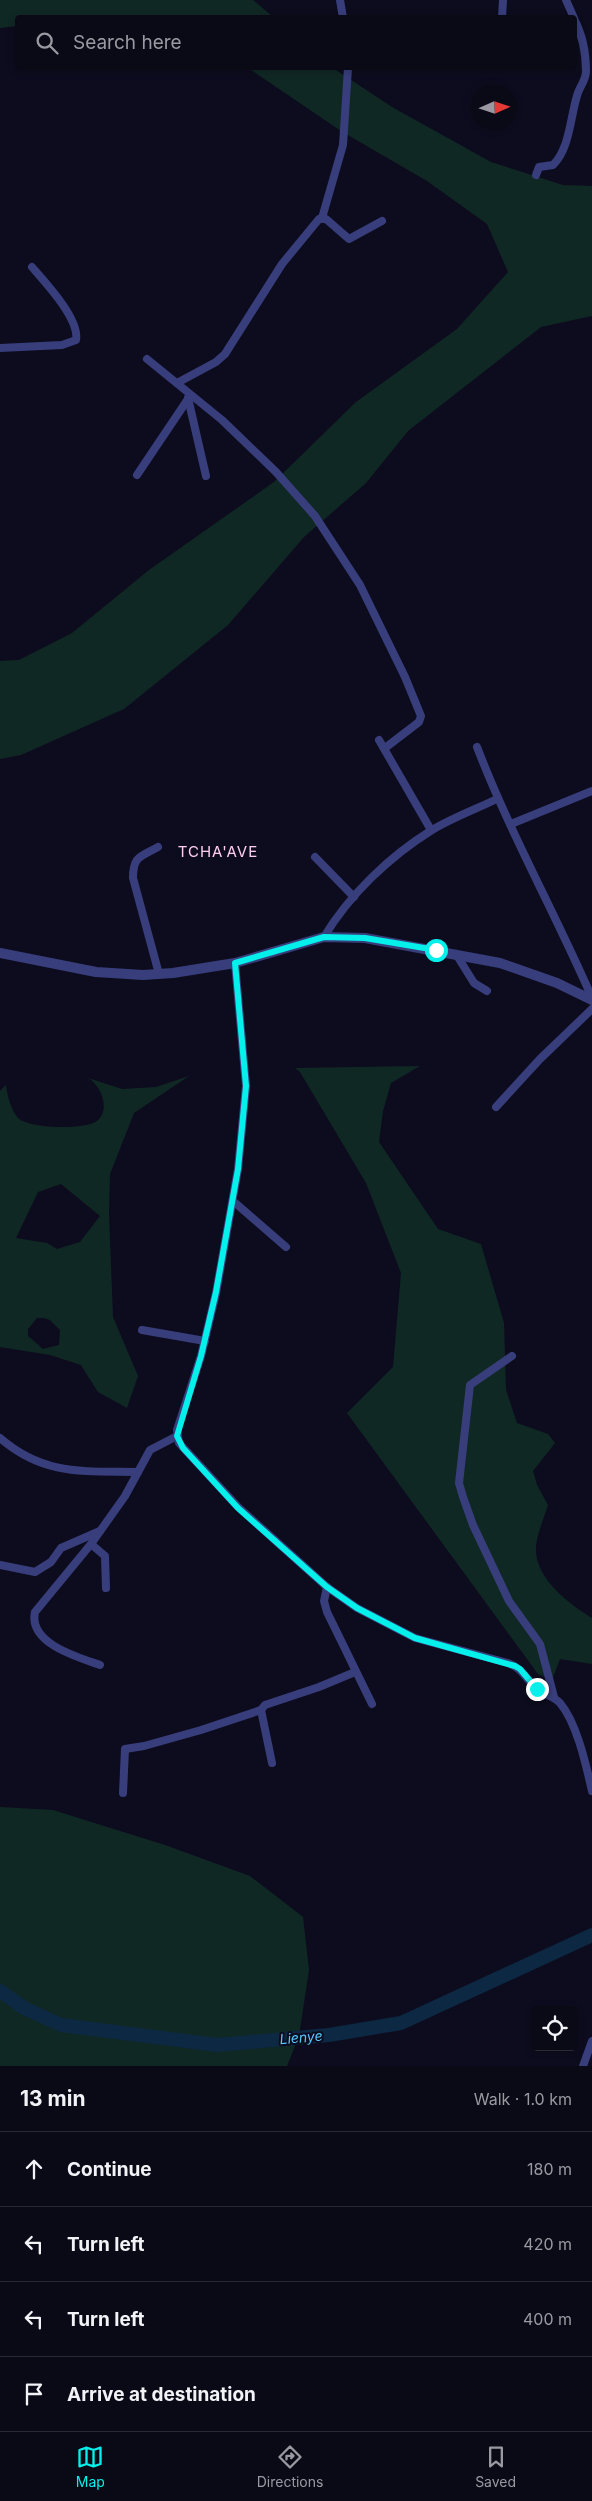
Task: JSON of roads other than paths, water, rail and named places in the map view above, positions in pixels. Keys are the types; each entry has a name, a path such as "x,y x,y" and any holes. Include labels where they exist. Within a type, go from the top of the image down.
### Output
{"street":[{"path":"340,0 342,15"},
{"path":"502,15 503,0"},
{"path":"566,0 573,15"},
{"path":"536,175 540,167 553,165 562,152 570,128 577,94 584,82 586,72 582,36 577,25"},
{"path":"178,382 216,362 225,354 282,264 299,241 322,218 343,145 348,70"},
{"path":"322,218 349,238 353,238 382,221"},
{"path":"0,348 62,345 76,340 76,332 68,313 32,267"},
{"path":"147,359 178,382 187,395 222,420 300,497 334,542 360,586 405,677 421,716 419,722 385,748"},
{"path":"137,475 187,395"},
{"path":"187,395 206,476"},
{"path":"379,740 432,830"},
{"path":"477,747 497,799 511,824 592,999"},
{"path":"511,824 592,791"},
{"path":"324,937 354,897 375,875 432,830 497,799"},
{"path":"158,847 137,858 133,865 133,878 159,974"},
{"path":"315,857 354,897"},
{"path":"0,953 110,974 159,974 235,963 324,937 365,938 500,963 533,974 592,999"},
{"path":"456,954 474,983 487,991"},
{"path":"235,963 246,1086 234,1201 205,1341 177,1436 183,1448 220,1491 327,1587 372,1617 415,1638 515,1666 520,1669 537,1689 554,1697 565,1710 572,1725 592,1791"},
{"path":"496,1107 540,1059 592,1009"},
{"path":"234,1201 286,1247"},
{"path":"142,1330 205,1341"},
{"path":"512,1356 470,1385 459,1483 473,1525 509,1601 540,1644 554,1697"},
{"path":"100,1665 69,1653 37,1632 34,1619 35,1612 91,1544 126,1496 150,1450 177,1436"},
{"path":"0,1438 21,1455 48,1467 76,1471 138,1472"},
{"path":"0,1565 35,1572 51,1562 61,1548 100,1531"},
{"path":"91,1544 105,1556 106,1588"},
{"path":"327,1587 324,1601 328,1612 355,1672 372,1704"},
{"path":"123,1793 125,1749 184,1735 261,1710 265,1705 319,1687 355,1672"},
{"path":"261,1710 272,1763"},
{"path":"583,2066 591,2049 592,2041"}],"waterway":[{"name":"Lienye","path":"0,1991 24,2008 61,2025 217,2045 329,2035 401,2023 592,1935"}],"district":[{"name":"TCHA'AVE","path":"218,851"}]}
